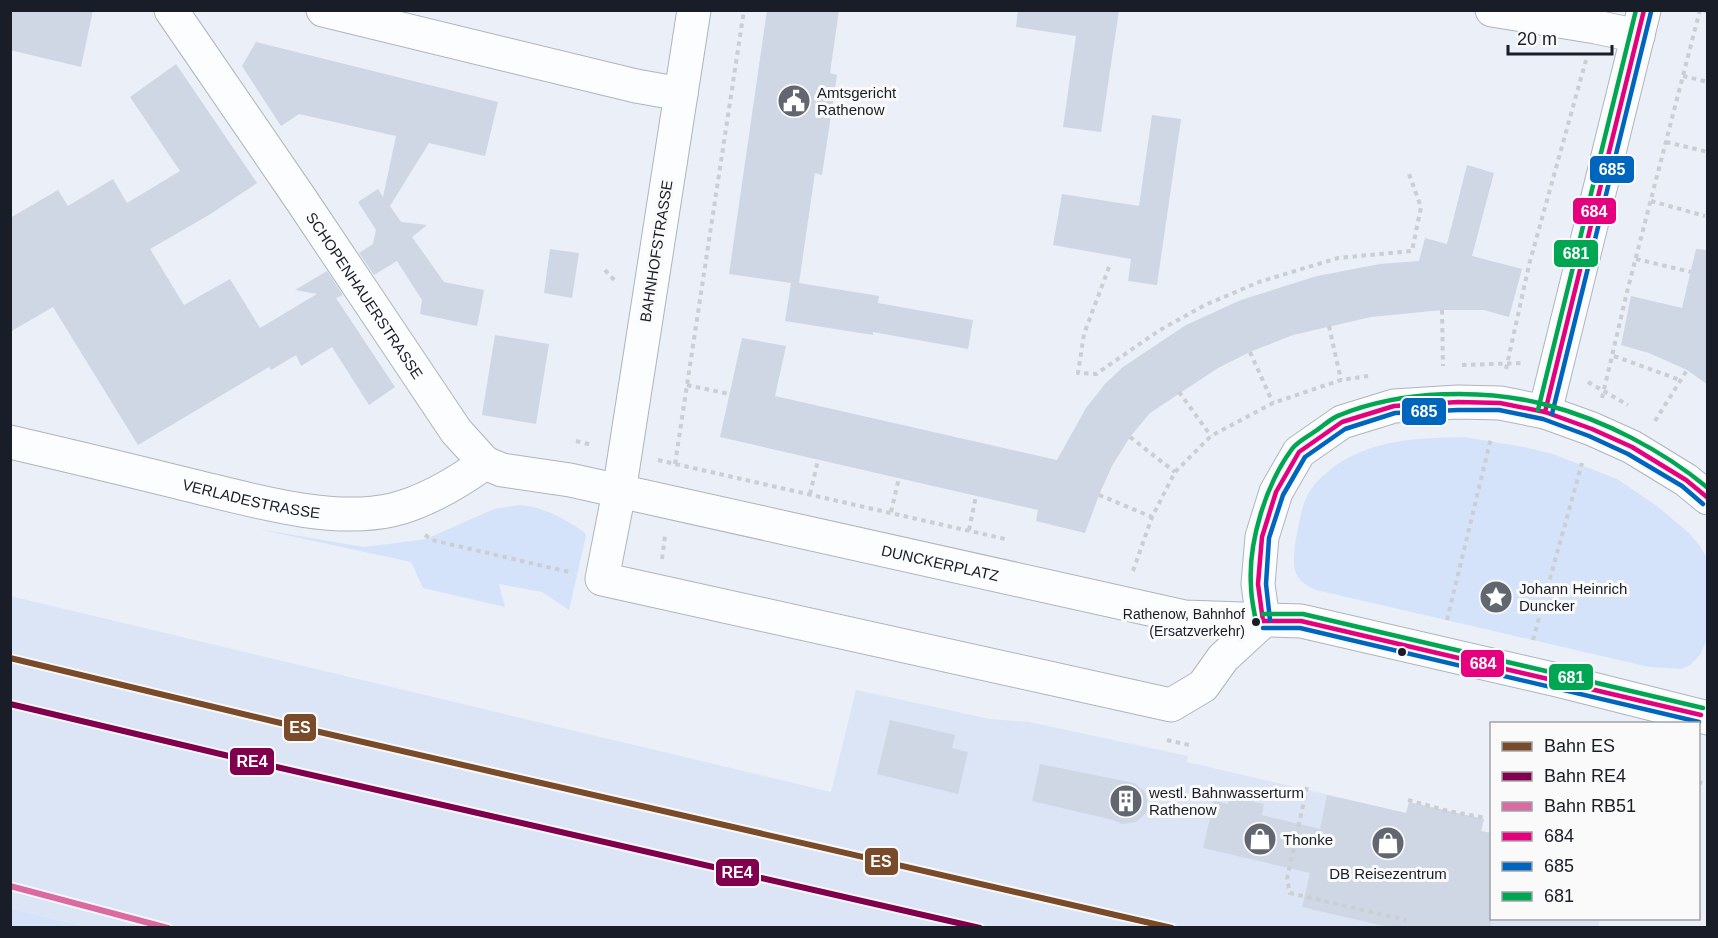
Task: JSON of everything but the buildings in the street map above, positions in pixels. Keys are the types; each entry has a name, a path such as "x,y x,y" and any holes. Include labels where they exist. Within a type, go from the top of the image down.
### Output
{"street":[{"name":"SCHOPENHAUERSTRASSE","path":"171,10 456,431 485,463"},
{"path":"323,10 636,86 681,94"},
{"name":"BAHNHOFSTRASSE","path":"602,579 619,492 694,10"},
{"path":"1492,10 1596,27 1641,23 1545,412"},
{"path":"602,579 1170,705 1203,686 1223,658 1263,621 1258,584 1262,537 1276,492 1299,452 1342,423 1394,406 1458,402 1500,403 1545,412 1632,447 1686,480 1707,498"},
{"name":"VERLADESTRASSE","path":"10,442 284,508 347,513 389,510 414,503 461,480 485,463"},
{"path":"485,463 502,470 570,480 619,492"},
{"name":"DUNCKERPLATZ","path":"619,492 1185,617 1301,621 1705,714"}],"path":[{"path":"675,464 744,10"},
{"path":"1524,672 1614,356 1636,259 1683,76 1702,10 1707,12"},
{"path":"1438,652 1500,403 1529,265 1596,27"},
{"path":"1683,76 1707,82"},
{"path":"1666,142 1707,152"},
{"path":"1109,267 1084,334 1078,373 1095,374 1160,330 1205,305 1259,282 1338,258 1412,251 1421,207 1409,174"},
{"path":"1651,201 1705,216"},
{"path":"1636,259 1691,272"},
{"path":"1442,310 1443,366"},
{"path":"1329,326 1341,380"},
{"path":"1250,352 1273,403"},
{"path":"1614,356 1680,380"},
{"path":"1655,421 1686,370"},
{"path":"687,385 729,394"},
{"path":"1179,392 1211,436"},
{"path":"1130,437 1175,472"},
{"path":"810,494 818,460"},
{"path":"891,512 899,478"},
{"path":"1099,495 1152,517"},
{"path":"969,530 976,496"},
{"path":"389,510 432,540 602,579"},
{"path":"662,565 665,533"},
{"path":"1307,788 1287,879 1290,893 1406,920"},
{"path":"1408,800 1486,818"}],"shaded area":[{"path":"1464,437 1553,454 1617,479 1657,506 1689,533 1708,560 1708,635 1700,655 1690,665 1681,669 1649,667 1316,590 1298,577 1294,560 1301,514 1309,492 1327,472 1350,457 1381,445 1413,439"},
{"path":"519,505 553,514 584,532 586,536 569,610 542,592 499,584 505,607 423,588 411,562 258,529 364,547 426,539 494,509"},
{"path":"10,596 831,792 856,690 990,719 1029,722 1188,756 1187,762 1406,813 1484,819 1481,831 1490,833 1490,920 1600,920 1598,928 87,927 11,908"},
{"path":"10,908 87,927 11,927"}],"rail line":[{"name":"ES","path":"10,658 289,725 1172,928"},
{"name":"RE4","path":"10,704 980,928"},
{"name":"RB51","path":"10,886 168,928"}],"transit line":[{"name":"681","path":"1538,410 1636,10"},
{"name":"684","path":"1545,412 1644,10"},
{"name":"685","path":"1552,414 1651,12"},
{"name":"681","path":"1256,622 1251,591 1252,551 1261,514 1274,479 1292,449 1299,442 1333,418 1364,407 1389,400 1443,394 1497,396 1547,405 1590,419 1632,438 1671,461 1708,488"},
{"name":"684","path":"1263,621 1258,584 1262,537 1276,492 1299,452 1342,422 1394,406 1458,402 1500,403 1545,412 1632,447 1686,480 1708,498"},
{"name":"685","path":"1270,620 1266,584 1269,538 1283,495 1305,457 1345,429 1395,413 1499,410 1543,419 1628,454 1682,486 1703,504"},
{"name":"681","path":"1263,614 1303,614 1703,708"},
{"name":"684","path":"1263,621 1301,621 1701,715"},
{"name":"685","path":"1263,628 1300,628 1699,722"}],"place":[{"name":"Amtsgericht Rathenow","path":"794,101"},
{"name":"Johann Heinrich Duncker","path":"1496,597"},
{"name":"Rathenow, Bahnhof (Ersatzverkehr)","path":"1256,622"},
{"name":"westl. Bahnwasserturm Rathenow","path":"1126,801"},
{"name":"Thonke","path":"1260,839"},
{"name":"DB Reisezentrum","path":"1388,843"}]}
